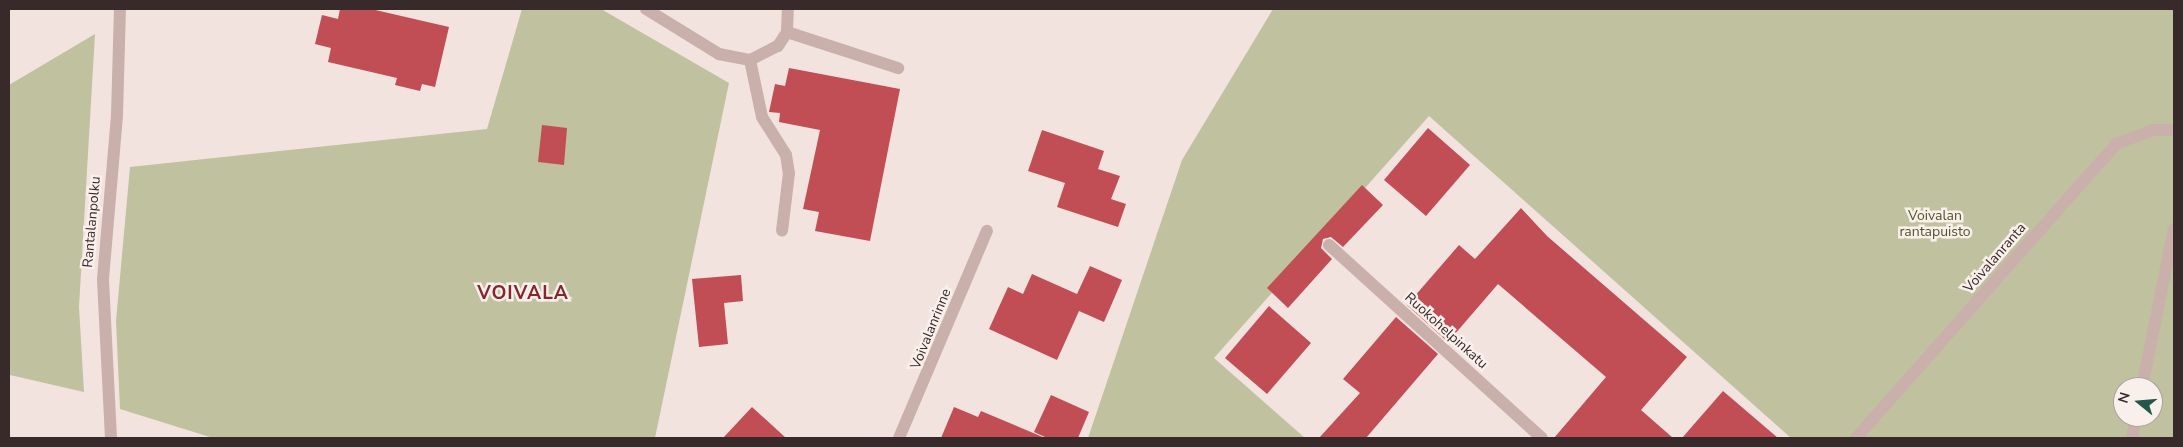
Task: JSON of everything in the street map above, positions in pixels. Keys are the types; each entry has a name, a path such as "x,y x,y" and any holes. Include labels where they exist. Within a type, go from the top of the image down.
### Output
{"street":[{"name":"Rantalanpolku","path":"111,438 102,279 117,115 120,9"},
{"path":"646,9 719,54 750,60 778,46 787,32 788,9"},
{"path":"787,32 898,68"},
{"path":"750,60 762,117 786,155 789,173 782,232"},
{"name":"Voivalanranta","path":"1856,438 2116,144 2152,130 2174,130"},
{"path":"2144,377 2174,229"},
{"name":"Voivalanrinne","path":"900,438 986,231"},
{"name":"Ruokohelpinkatu","path":"1329,246 1542,438"}],"green space":[{"path":"522,9 601,9 729,83 655,438 213,438 120,409 116,321 130,167 487,129"},
{"name":"Voivalan rantapuisto","path":"1273,9 2174,9 2174,438 1791,438 1429,116 1214,358 1305,438 1088,438 1182,160"},
{"path":"95,34 79,307 84,392 10,375 9,381 9,85"}],"building":[{"path":"340,9 371,9 449,27 435,87 422,84 420,91 395,85 397,78 328,62 331,48 315,44 322,15 338,19"},
{"path":"789,68 900,89 870,241 815,231 819,212 803,209 820,130 779,122 780,113 769,112 775,84 785,86"},
{"path":"542,125 567,128 564,165 538,162"},
{"path":"1428,128 1470,165 1426,216 1384,180"},
{"path":"1042,130 1104,151 1098,169 1120,176 1111,199 1126,204 1118,227 1057,207 1065,183 1028,171"},
{"path":"1362,185 1383,205 1343,247 1331,237 1323,239 1321,248 1332,259 1288,308 1267,288"},
{"path":"1521,208 1547,236 1687,357 1641,410 1673,438 1554,438 1606,377 1498,284 1448,342 1407,305 1459,245 1475,259"},
{"path":"1090,266 1122,280 1104,322 1079,311 1057,360 989,329 1008,287 1023,294 1032,274 1077,294"},
{"path":"741,275 743,301 724,303 728,344 699,347 692,279"},
{"path":"1269,306 1311,343 1267,394 1225,358"},
{"path":"1396,317 1438,354 1366,438 1319,438 1360,393 1343,379"},
{"path":"1723,391 1778,438 1682,438"},
{"path":"1051,395 1089,412 1078,438 1047,438 1034,432"},
{"path":"752,407 786,438 723,438"},
{"path":"954,407 978,417 981,411 1045,438 941,438"}],"district":[{"name":"VOIVALA","path":"523,294"}]}
